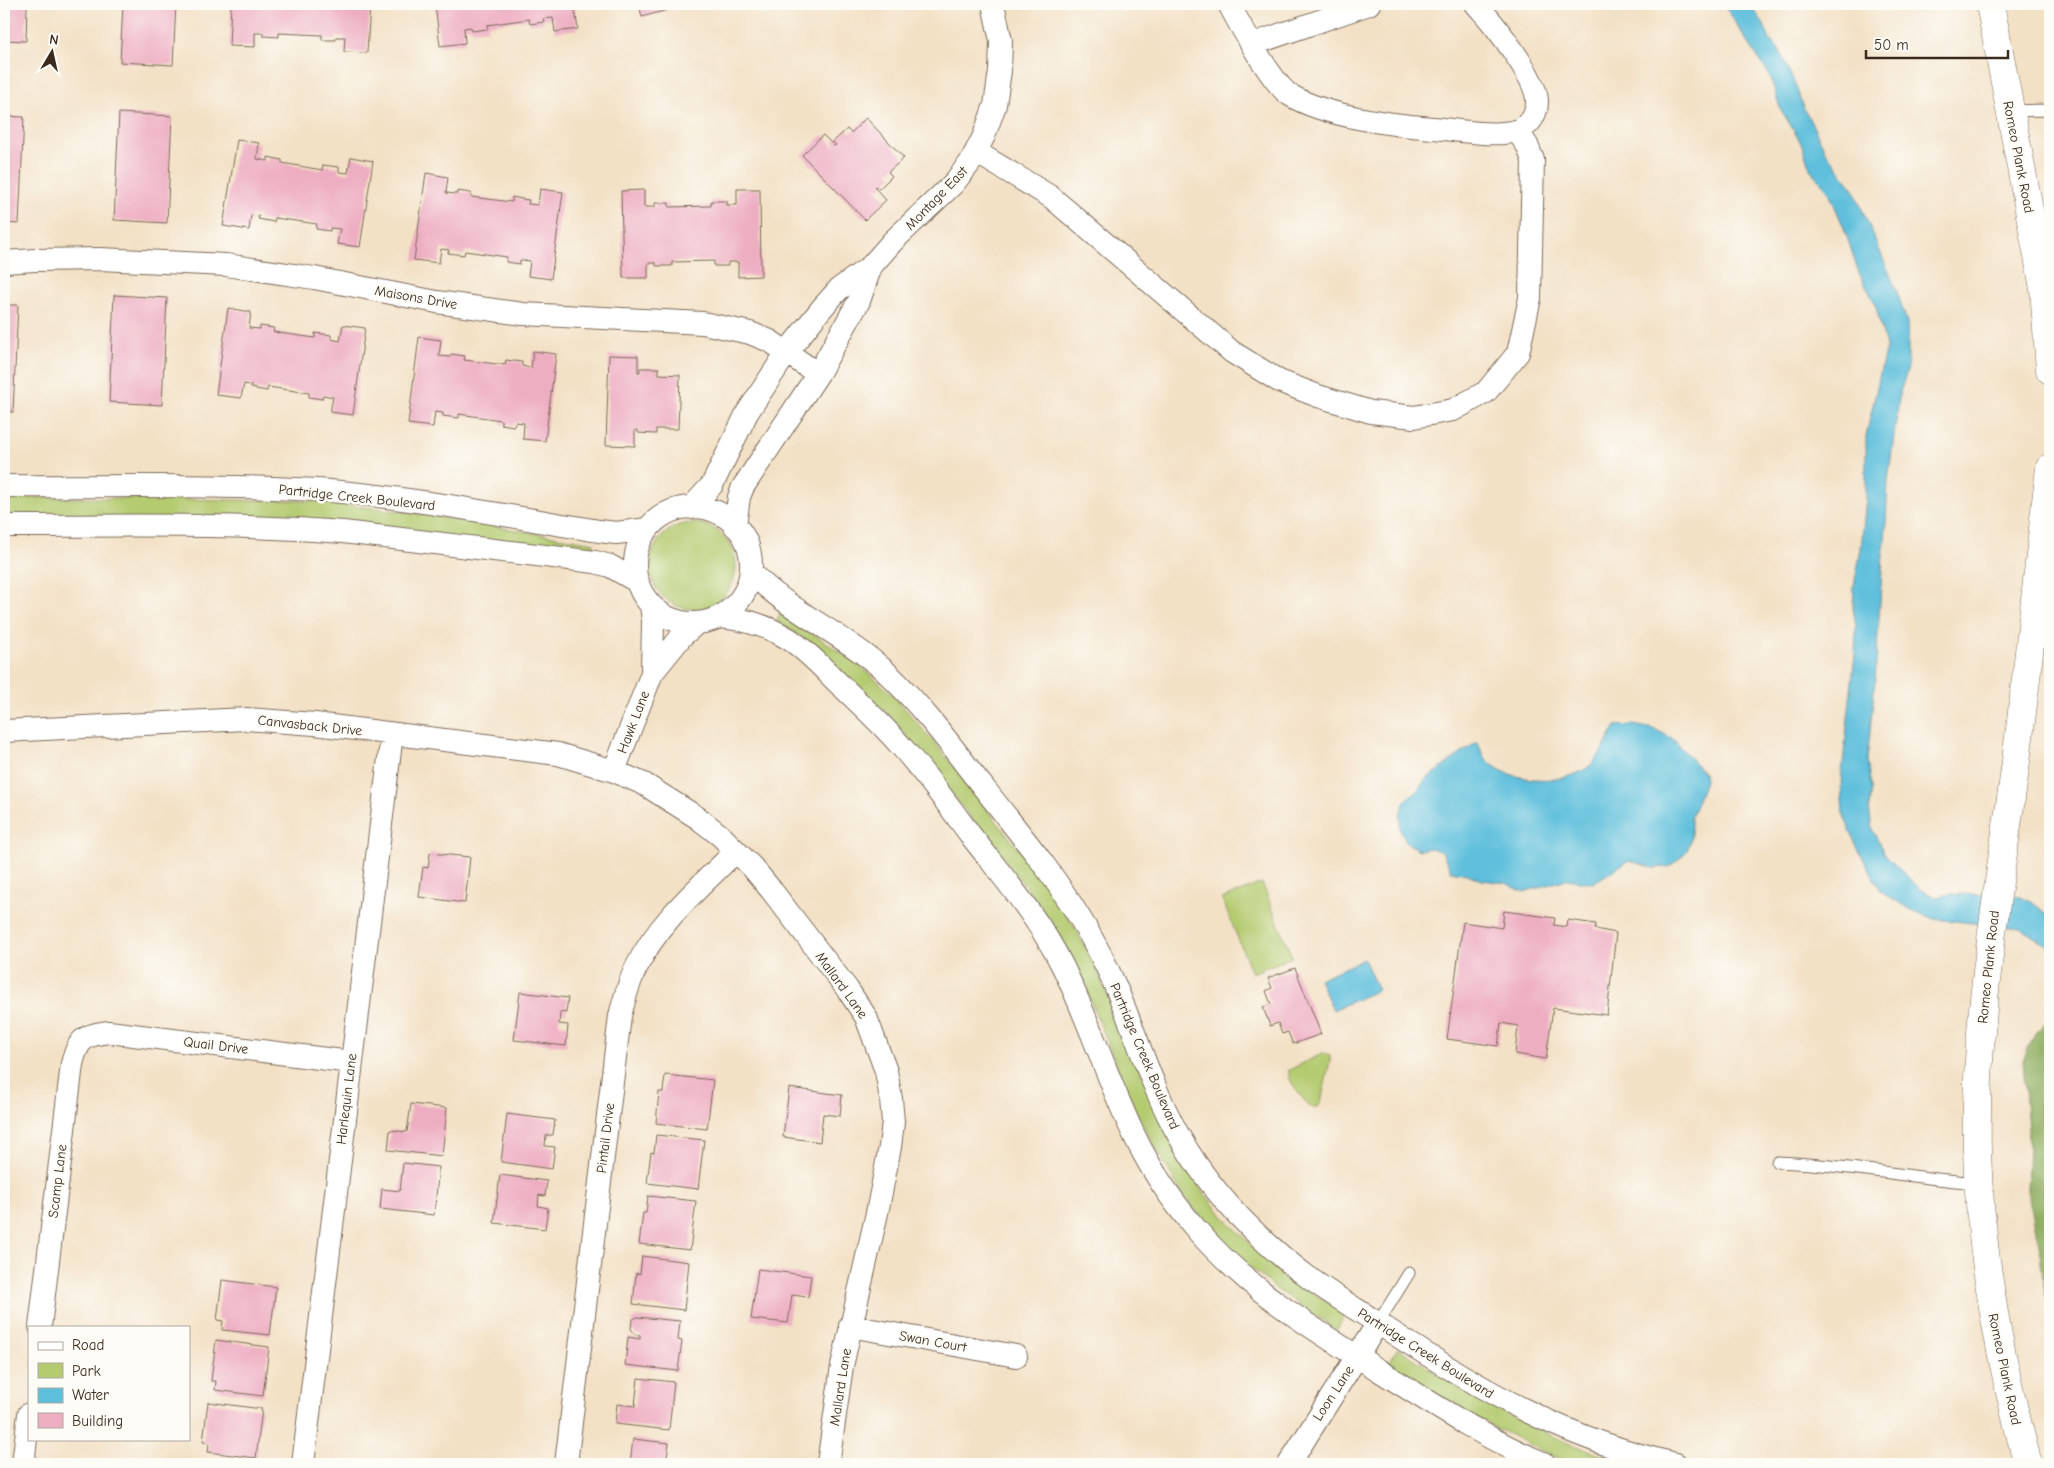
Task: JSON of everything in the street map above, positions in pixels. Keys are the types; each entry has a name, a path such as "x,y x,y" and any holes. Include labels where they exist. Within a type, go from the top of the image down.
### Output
{"main road":[{"name":"Romeo Plank Road","path":"1990,4 2010,111 2046,278 2050,370"},
{"name":"Romeo Plank Road","path":"2028,1464 2014,1415 1994,1323 1986,1269 1978,1184 1977,1111 1979,1065 1990,948 1999,873 2015,770 2050,468"}],"street":[{"name":"Montage East","path":"691,508 712,485 747,413 787,352 839,289 871,266 893,241 953,184 970,163 984,136 995,105 1000,71 1001,41 993,4"},
{"path":"1229,4 1269,71 1288,94 1316,108 1410,126 1487,133 1517,131 1531,120 1536,111 1538,100 1527,74 1513,51 1492,21 1476,4"},
{"path":"1253,44 1369,4"},
{"path":"976,152 1051,197 1232,352 1279,381 1318,396 1371,412 1414,416 1453,410 1486,392 1518,353 1530,298 1533,160 1527,145 1517,131"},
{"name":"Maisons Drive","path":"4,262 100,259 226,265 314,278 437,302 523,314 703,323 750,333 770,341 818,374"},
{"name":"Montage East","path":"735,526 738,497 749,475 818,374 859,301 871,266"},
{"name":"Partridge Creek Boulevard","path":"4,486 274,488 311,490 372,496 599,531 616,532 648,529"},
{"path":"691,508 715,512 735,526 748,547 751,572 744,593 738,603 720,617 697,623 673,619 651,605 638,582 636,568 636,554 648,529 667,514 691,508"},
{"path":"4,526 209,526 343,532 595,562 610,566 638,582"},
{"name":"Partridge Creek Boulevard","path":"751,572 772,592 848,643 885,672 912,699 941,733 1041,861 1071,902 1089,932 1112,978 1163,1103 1179,1136 1197,1165 1218,1193 1262,1241 1312,1280 1458,1375 1530,1414 1606,1445 1644,1457 1676,1464"},
{"name":"Hawk Lane","path":"651,605 653,621 652,674"},
{"path":"720,617 752,622 791,640 861,704 902,747 1021,899 1043,932 1062,965 1075,994 1135,1138 1169,1194 1195,1228 1223,1258 1251,1284 1282,1308 1356,1357 1460,1422 1498,1443 1545,1464"},
{"name":"Hawk Lane","path":"614,770 652,674 682,636 697,623"},
{"name":"Canvasback Drive","path":"4,730 246,719 277,720 558,754 614,770"},
{"name":"Harlequin Lane","path":"303,1464 392,734"},
{"name":"Mallard Lane","path":"614,770 672,800 698,818 736,851 772,891 848,990 866,1017 886,1071 893,1122 890,1147 877,1213 850,1326 835,1406 828,1464"},
{"name":"Pintail Drive","path":"566,1464 620,1016 626,992 635,969 662,927 736,851"},
{"name":"Quail Drive","path":"83,1038 109,1032 351,1062"},
{"name":"Scamp Lane","path":"40,1326 72,1064 75,1048 83,1038"},
{"name":"Loon Lane","path":"1289,1464 1378,1323"},
{"name":"Swan Court","path":"850,1326 1016,1356"},
{"path":"23,1464 28,1422"}],"lane":[{"path":"2010,111 2050,110"},
{"path":"1777,1162 1808,1163 1978,1184"},
{"path":"1378,1323 1409,1273"}],"green space":[{"path":"4,497 314,501 421,514 594,543 593,551 4,515"},
{"path":"693,523 709,526 717,530 729,542 733,550 736,566 733,582 729,590 717,602 709,606 693,609 677,606 669,602 657,590 653,582 650,566 653,550 657,542 669,530 677,526"},
{"path":"781,612 859,665 891,693 938,747 1049,888 1074,926 1100,977 1168,1137 1185,1166 1203,1192 1244,1238 1291,1277 1345,1314 1337,1330 1276,1289 1238,1257 1206,1224 1181,1192 1138,1116 1082,980 1062,941 1029,891 885,711 812,644 777,621"},
{"path":"1262,883 1292,957 1252,973 1222,899"},
{"path":"2050,1018 2050,1312 2044,1289 2039,1244 2027,1190 2029,1145 2023,1060 2036,1032"},
{"path":"1324,1053 1330,1056 1330,1061 1321,1102 1318,1107 1310,1107 1290,1079 1289,1070"},
{"path":"1398,1348 1454,1384 1508,1415 1566,1442 1628,1464 1575,1464 1551,1455 1466,1413 1388,1363"}],"water":[{"path":"1723,4 1750,4 1764,25 1770,40 1778,48 1796,86 1802,105 1827,153 1853,188 1896,289 1907,322 1908,368 1900,392 1888,480 1875,681 1867,761 1871,788 1869,808 1872,829 1885,855 1921,890 1935,897 1951,894 2021,896 2034,903 2050,918 2050,947 2020,928 1935,919 1913,911 1893,899 1880,890 1855,843 1843,813 1841,782 1855,654 1854,586 1861,549 1866,498 1866,436 1886,347 1875,303 1859,273 1844,228 1828,190 1811,171 1800,141 1780,108 1770,76"},
{"path":"1633,725 1654,729 1672,738 1704,773 1705,781 1691,818 1691,838 1687,851 1669,867 1653,868 1628,861 1593,883 1567,879 1524,892 1506,883 1482,880 1467,874 1451,871 1442,852 1431,848 1419,850 1407,843 1400,830 1400,814 1405,801 1417,791 1426,779 1477,742 1487,760 1499,769 1523,778 1551,779 1565,777 1587,768 1600,754 1616,726"},
{"path":"1364,959 1378,990 1333,1010 1319,979"}],"building":[{"path":"4,4 27,4 26,41 4,40"},
{"path":"123,4 176,4 173,65 120,62"},
{"path":"231,4 370,4 367,53 344,52 345,37 336,37 336,40 322,40 322,35 279,33 279,37 263,36 263,33 255,33 255,47 229,46"},
{"path":"435,4 574,4 578,29 555,32 553,18 543,19 544,22 530,24 529,19 487,25 488,29 472,31 471,27 464,28 465,43 440,46"},
{"path":"639,4 665,4 667,10 642,17"},
{"path":"119,113 172,116 167,223 114,220"},
{"path":"4,116 24,117 19,224 4,223"},
{"path":"866,118 904,158 888,172 892,176 879,189 876,186 875,188 886,200 865,220 802,155 823,135 834,146 836,145 833,142 847,129 851,133"},
{"path":"237,140 259,143 257,159 268,161 268,157 282,160 282,163 322,170 323,165 339,167 339,172 348,173 351,157 373,161 360,247 337,244 340,229 330,228 330,231 316,229 317,224 275,218 274,222 258,219 259,216 251,215 249,230 223,226"},
{"path":"426,173 448,177 446,193 457,194 457,191 471,193 471,197 512,202 512,197 529,200 528,204 538,205 540,189 563,192 551,279 528,276 530,261 520,260 520,264 506,262 507,257 465,251 464,255 448,253 449,250 441,249 439,263 414,260"},
{"path":"737,189 760,189 761,276 738,277 738,262 728,262 728,266 714,266 714,261 672,262 672,266 656,266 656,263 648,263 648,278 623,278 621,191 644,190 644,207 655,207 655,203 669,203 669,207 711,206 711,201 727,201 727,205 737,205"},
{"path":"114,295 167,298 162,405 109,402"},
{"path":"4,305 18,305 13,412 4,412"},
{"path":"228,308 251,312 249,328 260,329 260,326 274,328 273,332 315,338 315,333 331,335 331,339 340,341 343,325 365,328 353,415 330,412 333,397 323,395 322,399 309,397 309,393 268,387 267,391 251,388 251,385 244,384 241,398 216,395"},
{"path":"419,337 441,340 439,356 450,357 451,354 465,356 464,360 505,365 506,360 522,362 522,366 531,368 533,351 556,354 545,441 523,439 524,423 515,422 514,426 501,424 501,420 459,414 459,418 443,416 443,413 435,412 433,427 408,424"},
{"path":"609,355 638,356 638,372 640,372 640,368 659,368 659,374 680,375 678,429 656,429 656,434 638,433 638,430 635,430 635,446 606,445"},
{"path":"430,853 470,857 465,903 419,897 423,867 428,868"},
{"path":"1504,911 1555,918 1554,925 1567,927 1568,920 1596,924 1595,929 1616,933 1607,1015 1553,1008 1546,1059 1515,1054 1518,1026 1501,1023 1498,1046 1447,1039 1463,922 1502,928"},
{"path":"1295,968 1321,1034 1293,1044 1288,1032 1282,1034 1278,1023 1270,1026 1263,1007 1271,1004 1266,991 1272,988 1268,978"},
{"path":"520,992 568,998 566,1013 560,1012 559,1024 568,1025 566,1046 514,1040"},
{"path":"665,1075 713,1080 707,1129 656,1123 659,1092 663,1092"},
{"path":"789,1088 842,1095 840,1116 823,1114 820,1142 783,1137"},
{"path":"411,1104 447,1108 442,1156 388,1150 390,1130 407,1132"},
{"path":"507,1114 555,1120 553,1135 546,1135 545,1146 555,1147 552,1169 501,1162"},
{"path":"656,1135 704,1140 698,1189 647,1183 651,1152 654,1153"},
{"path":"403,1163 439,1167 434,1215 380,1209 382,1189 400,1191"},
{"path":"500,1175 547,1181 545,1196 539,1195 538,1206 548,1208 545,1229 494,1223"},
{"path":"648,1196 696,1201 690,1250 639,1244 643,1213 646,1213"},
{"path":"642,1256 689,1262 684,1310 633,1304 636,1273 640,1274"},
{"path":"758,1269 811,1276 808,1297 792,1295 788,1323 751,1319"},
{"path":"222,1280 276,1287 270,1335 222,1330 223,1321 217,1320"},
{"path":"637,1317 680,1321 678,1340 682,1341 678,1371 625,1365 628,1337 640,1339 640,1335 636,1335 631,1329 632,1320"},
{"path":"216,1340 269,1347 263,1396 215,1390 216,1381 211,1381"},
{"path":"638,1378 674,1382 669,1430 615,1424 617,1404 635,1406"},
{"path":"208,1402 262,1409 256,1458 208,1452 209,1443 203,1442"},
{"path":"633,1439 669,1443 666,1464 630,1464"}]}
